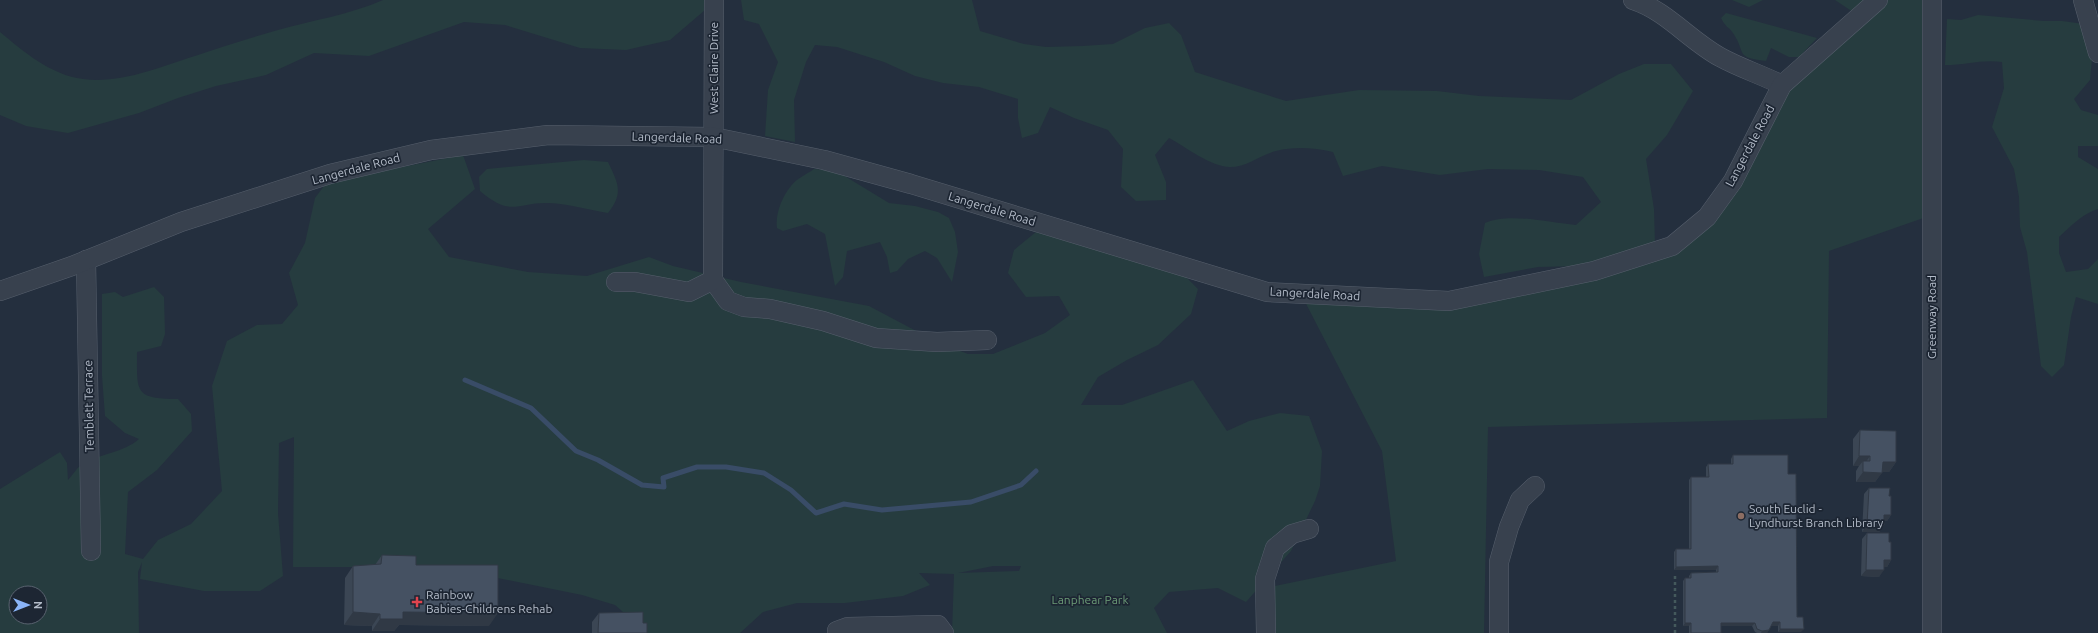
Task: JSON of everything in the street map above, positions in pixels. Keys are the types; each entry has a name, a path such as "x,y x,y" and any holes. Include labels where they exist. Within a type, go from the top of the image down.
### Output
{"street":[{"name":"West Claire Drive","path":"713,280 714,0"},
{"path":"1633,0 1662,13 1694,40 1720,57 1782,84"},
{"name":"Langerdale Road","path":"0,291 86,260 182,222 330,174 432,150 548,135 713,136 824,160 911,184 1267,292 1448,300 1594,271 1672,246 1706,217 1732,181 1782,84 1878,0"},
{"name":"Greenway Road","path":"1932,0 1932,633"},
{"path":"2083,0 2098,53"},
{"name":"Temblett Terrace","path":"86,260 91,551"},
{"path":"616,282 635,282 689,292 713,280 728,301 744,306 770,309 823,321 876,338 937,342 987,340"},
{"path":"1499,633 1499,562 1508,527 1520,500 1535,486"},
{"path":"1266,633 1266,579 1275,548 1292,534 1309,529"},
{"path":"837,633 837,631 848,627 938,625 944,633"}],"path":[{"path":"1675,574 1675,633"}],"green space":[{"path":"383,0 705,0 705,10 670,40 626,50 580,48 505,25 464,22 369,56 314,53 266,75 216,86 178,98 139,113 68,133 26,126 0,115 0,32 38,62 60,73 83,79 112,79 140,74 257,36 344,13"},
{"path":"741,0 972,0 980,31 1024,44 1046,47 1113,44 1145,28 1169,23 1181,35 1195,72 1286,101 1359,90 1437,91 1479,96 1571,100 1619,74 1644,64 1671,64 1693,91 1667,135 1646,159 1654,209 1655,244 1580,266 1538,267 1484,277 1479,254 1485,223 1506,218 1518,218 1576,225 1601,202 1583,177 1539,170 1488,169 1440,175 1382,166 1343,176 1333,152 1305,148 1291,148 1276,151 1248,163 1230,167 1215,164 1169,138 1155,155 1166,182 1166,200 1136,201 1121,187 1123,149 1108,130 1074,118 1050,107 1038,133 1022,138 1018,118 1018,99 979,87 943,83 915,76 884,62 837,47 815,45 806,62 794,100 795,142 765,136 768,90 778,62 759,24 744,20"},
{"path":"1732,0 1763,0 1749,7"},
{"path":"1835,0 1932,0 1932,215 1829,251 1827,418 1488,427 1484,633 1266,633 1265,588 1396,561 1382,451 1301,294 1449,301 1672,246 1707,217 1782,85 1859,16"},
{"path":"1726,13 1817,38 1799,57 1789,57 1771,48 1766,61 1756,60 1745,56 1733,33 1724,24 1721,18"},
{"path":"1978,15 2084,24 2092,59 2090,80 2074,99 2081,110 2098,115 2098,146 2078,146 2078,157 2098,169 2098,209 2082,217 2059,237 2059,253 2066,272 2088,269 2098,259 2098,304 2076,297 2071,317 2064,365 2052,377 2041,366 2027,252 2020,227 2019,197 2014,169 1992,127 2004,88 2002,62 1988,61 1945,65 1947,19 1961,20"},
{"name":"Lanphear Park","path":"463,155 475,189 428,229 449,257 528,272 587,276 649,257 673,266 741,282 869,306 937,342 968,354 993,354 1045,333 1070,315 1059,296 1026,297 1008,273 1014,250 1036,232 1185,276 1198,289 1191,314 1158,345 1127,360 1098,377 1081,405 1122,405 1193,380 1227,431 1249,421 1280,413 1309,416 1322,451 1320,486 1315,501 1291,551 1246,602 1218,588 1169,592 1154,608 1167,633 952,633 954,574 919,573 930,585 903,596 845,603 797,603 763,612 740,633 647,633 615,605 582,595 468,572 381,567 293,567 294,437 279,443 278,513 283,576 260,591 204,591 140,579 142,562 138,572 139,633 0,633 0,489 60,452 67,463 68,480 81,465 97,457 133,444 139,439 125,433 105,416 102,376 102,294 115,292 123,297 154,287 164,297 165,334 161,346 137,352 138,384 146,395 164,399 178,399 191,414 192,431 157,470 128,492 125,554 143,559 158,540 191,524 222,491 212,386 227,341 257,325 282,324 298,305 289,273 305,243 315,198 327,182","holes":["993,566 1021,566 1019,571 958,573"]},
{"path":"584,160 608,162 612,169 617,182 618,194 608,213 549,203 538,203 514,207 507,206 491,199 480,191 479,177 487,169"},
{"path":"814,169 829,170 843,175 889,203 915,206 938,212 949,218 955,232 958,252 952,282 937,258 925,251 908,259 897,271 890,273 887,257 880,242 847,251 843,277 835,286 825,234 807,224 783,231 777,228 778,211 788,190 793,183"}],"building":[{"path":"1860,430 1896,431 1896,462 1883,462 1882,473 1863,472 1863,461 1870,461 1870,456 1859,456"},
{"name":"South Euclid - Lyndhurst Branch Library","path":"1733,455 1788,455 1788,474 1796,474 1797,617 1803,617 1804,629 1780,629 1780,622 1773,622 1769,630 1762,631 1757,629 1755,623 1721,623 1721,633 1691,633 1691,623 1685,623 1685,578 1691,578 1691,573 1718,572 1718,566 1676,567 1676,549 1691,549 1691,477 1709,477 1708,464 1733,464"},
{"path":"1869,488 1890,488 1889,496 1891,496 1891,515 1884,515 1884,525 1867,525"},
{"path":"1867,533 1889,533 1889,542 1891,542 1891,560 1884,560 1884,570 1866,570"},
{"name":"Rainbow Babies-Childrens Rehab","path":"382,555 416,556 416,565 498,565 498,613 403,612 403,619 380,619 380,614 353,612 353,566 381,564"},
{"path":"643,612 643,623 647,623 647,633 598,633 599,613"}],"waterway":[{"path":"465,380 531,408 576,451 598,460 642,485 664,487 663,478 697,467 726,467 764,473 791,490 816,513 844,504 882,510 971,502 1021,485 1036,471"}],"place":[{"name":"South Euclid - Lyndhurst Branch Library","path":"1741,516"},
{"name":"Rainbow Babies-Childrens Rehab","path":"417,602"}]}
